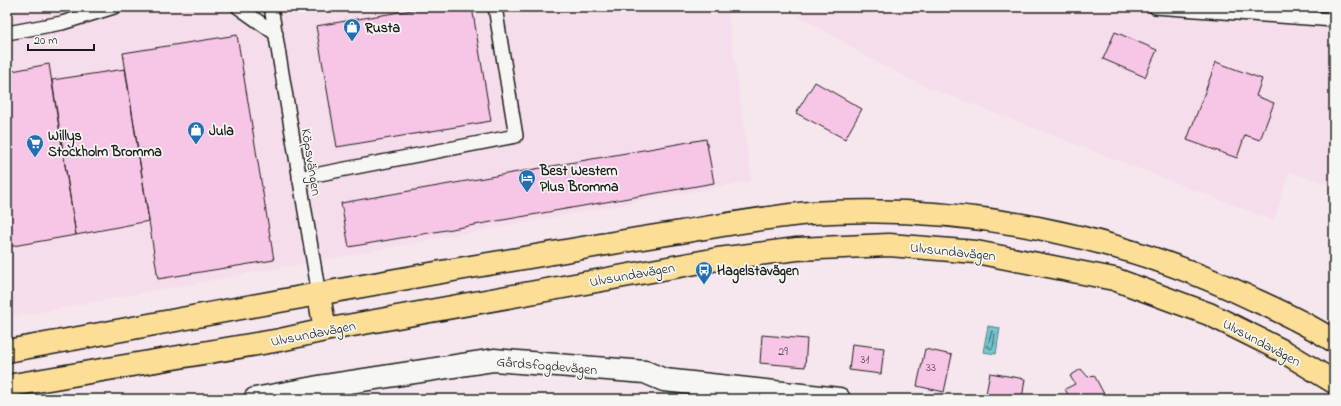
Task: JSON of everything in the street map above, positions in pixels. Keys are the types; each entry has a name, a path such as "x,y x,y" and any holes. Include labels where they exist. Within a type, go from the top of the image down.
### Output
{"main road":[{"path":"7,351 319,295 393,280 744,221 809,214 878,211 969,218 1054,230 1138,252 1216,281 1309,325 1334,341"},
{"name":"Ulvsundavägen","path":"7,386 272,342 325,330 718,259 797,248 889,245 976,252 1114,279 1209,314 1283,351 1334,382"},
{"path":"319,295 325,330"}],"street":[{"name":"Gårdsfogdevägen","path":"255,399 324,386 494,360 645,372 664,380 838,399"},
{"path":"664,380 674,399"}],"lane":[{"path":"7,33 62,23 114,7"},
{"path":"238,7 276,34"},
{"name":"Köpsvängen","path":"271,7 319,295"},
{"path":"299,178 516,136 495,7"},
{"path":"1155,7 1334,20"}],"shaded area":[{"path":"7,7 725,7 727,8 752,181 7,318"},
{"path":"785,7 1334,7 1334,186 1289,172 1274,221 927,87 879,64"}],"water":[{"path":"988,326 1000,328 996,354 983,352"}],"building":[{"path":"430,7 472,7 491,121 337,147 316,26"},
{"path":"1115,32 1157,50 1145,77 1103,59"},
{"name":"Jula","path":"237,35 274,260 158,279 123,53"},
{"path":"1216,62 1262,79 1256,96 1274,103 1260,140 1245,135 1237,158 1187,140"},
{"name":"Willys Stockholm Bromma","path":"49,64 76,235 7,247 7,72"},
{"path":"125,69 149,221 76,235 52,80"},
{"path":"815,82 862,109 845,139 796,113"},
{"name":"Best Western Plus Bromma","path":"706,139 714,183 349,247 341,203"},
{"path":"762,335 807,339 805,367 760,363"},
{"path":"852,344 884,348 881,374 849,370"},
{"path":"925,349 952,355 944,392 917,386"},
{"path":"1081,369 1088,377 1094,375 1105,396 1100,399 1070,399 1065,389 1075,384 1070,376"},
{"path":"990,373 1025,379 1022,399 985,399"}],"place":[{"name":"Rusta","path":"352,42"},
{"name":"Jula","path":"196,145"},
{"name":"Willys Stockholm Bromma","path":"35,158"},
{"name":"Best Western Plus Bromma","path":"527,193"},
{"name":"Hagelstavägen","path":"704,285"}]}
